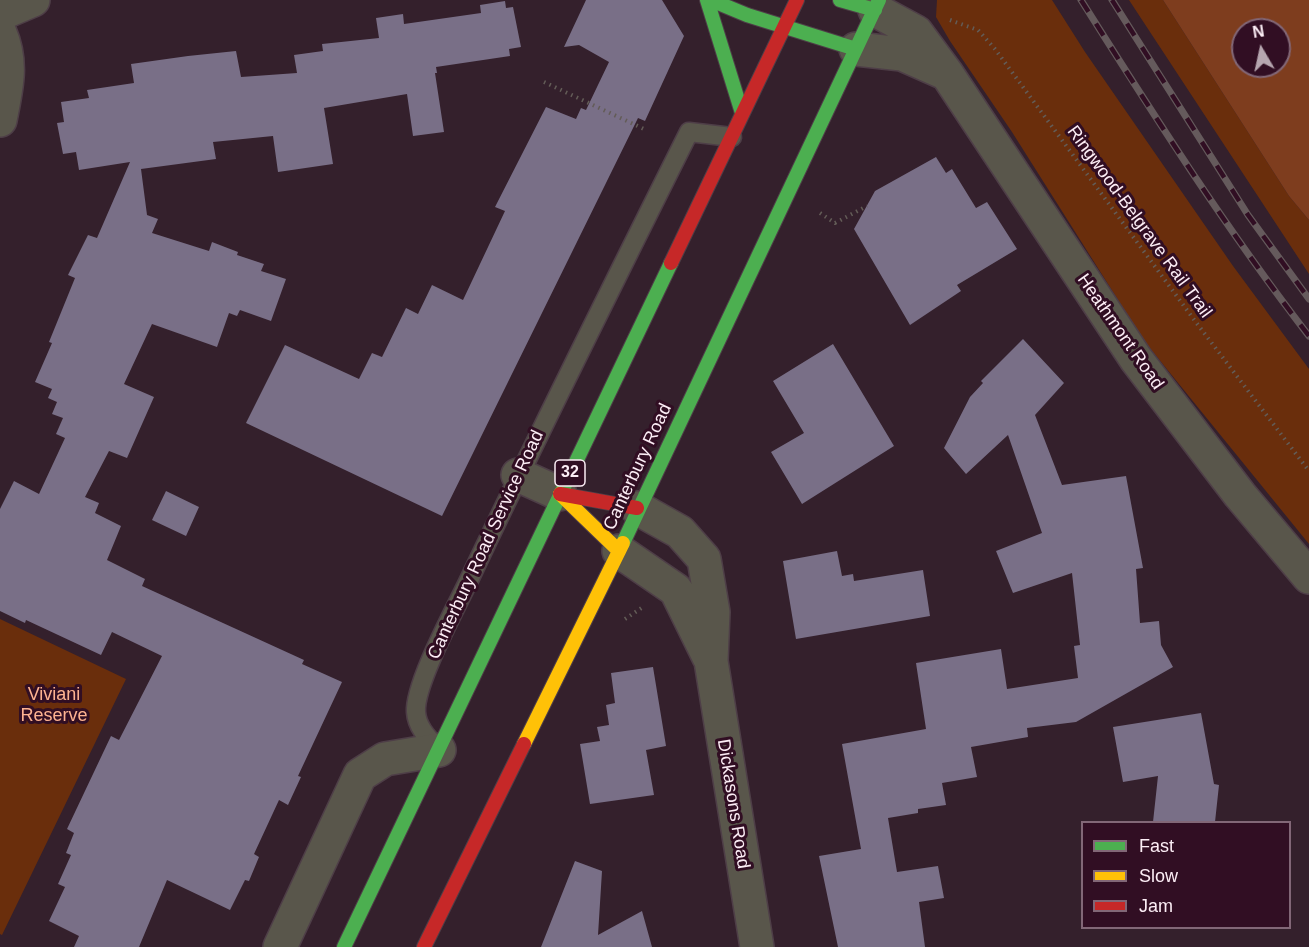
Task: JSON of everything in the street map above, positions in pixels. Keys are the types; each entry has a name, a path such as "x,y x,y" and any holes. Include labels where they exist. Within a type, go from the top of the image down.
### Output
{"main road":[{"path":"709,0 747,15 856,49"},
{"path":"709,0 742,114"},
{"name":"32","path":"344,947 797,0"},
{"path":"840,0 877,5"},
{"name":"Canterbury Road","path":"424,947 619,551 637,508 877,5"},
{"path":"560,494 637,508"},
{"path":"560,494 619,551"}],"street":[{"path":"0,14 33,0"},
{"name":"Heathmont Road","path":"877,5 916,32 947,74 1136,359 1240,495 1309,577"},
{"path":"0,33 6,47 9,65 0,120"},
{"path":"856,49 902,54 947,74"},
{"path":"518,475 560,494"},
{"path":"637,508 680,532 704,559 676,590"},
{"name":"Dickasons Road","path":"619,551 676,590 711,661"},
{"name":"Dickasons Road","path":"704,559 713,612 711,661 757,947"},
{"path":"280,947 360,775 385,759 439,750"}],"lane":[{"name":"Canterbury Road Service Road","path":"439,750 423,733 417,720 416,705 430,663 518,475 689,132 732,136"}],"path":[{"name":"Ringwood-Belgrave Rail Trail","path":"941,13 949,19 978,30 995,49 1195,321 1309,471"},
{"path":"544,81 644,129"},
{"path":"820,213 835,223 867,206"}],"green space":[{"path":"937,0 1052,0 1085,52 1233,266 1309,369 1309,544 1144,341 1012,132 950,41 936,17"},
{"path":"1129,0 1163,0 1289,196 1309,220 1309,274"},
{"name":"Viviani Reserve","path":"0,619 126,679 2,935 0,934"}],"shaded area":[{"path":"1163,0 1309,0 1309,220 1289,196"}],"building":[{"path":"586,0 662,0 684,36 645,121 638,118 442,516 246,423 285,345 359,379 372,353 382,357 406,308 418,314 432,285 463,300 505,211 495,207 546,107 576,119 581,108 586,110 609,62 579,45 564,47"},
{"path":"505,1 506,8 513,7 521,47 509,49 510,56 436,67 444,132 413,136 407,94 324,108 333,164 278,172 273,136 213,142 216,159 141,169 147,215 158,219 152,233 209,251 212,242 238,252 237,255 264,264 261,271 286,279 271,321 240,310 237,316 229,313 217,347 152,324 124,384 154,397 127,458 109,451 85,497 99,503 95,513 121,526 107,560 145,579 142,586 304,660 302,664 342,682 298,776 301,777 288,805 279,800 254,854 259,857 249,881 245,880 230,910 167,880 139,947 74,947 79,936 49,921 65,887 58,884 71,855 66,853 74,833 67,829 111,736 119,740 162,656 112,632 101,655 26,620 25,623 0,611 0,509 14,481 39,494 65,438 56,434 63,418 52,414 57,402 48,398 52,389 35,382 52,343 49,342 75,278 68,275 88,235 97,238 130,162 79,170 76,152 63,154 57,123 64,122 61,102 89,98 87,90 134,83 131,64 188,56 236,51 241,77 297,73 294,55 323,51 322,44 379,38 376,18 403,14 404,24 481,13 480,5"},
{"path":"936,157 946,173 952,169 976,208 987,202 1017,249 957,285 961,291 910,325 854,229 875,191"},
{"path":"1023,339 1064,383 1035,415 1062,485 1126,476 1143,568 1136,569 1140,623 1159,621 1161,645 1173,667 1076,722 1027,728 1028,737 971,747 977,777 942,783 946,805 918,809 918,813 888,818 897,872 938,866 944,898 919,902 925,947 838,947 819,856 861,849 842,744 926,729 916,663 1001,649 1007,689 1078,678 1074,646 1080,645 1072,573 1013,593 996,551 1042,533 1008,435 966,474 944,448 970,397 983,383 981,381"},
{"path":"833,344 894,446 802,504 771,452 804,433 773,381"},
{"path":"166,491 199,507 186,536 152,520"},
{"path":"837,551 842,576 853,574 854,581 923,570 930,616 796,639 783,561"},
{"path":"653,667 666,746 646,750 654,795 590,804 580,744 600,741 597,727 609,725 606,705 615,703 611,673"},
{"path":"1201,713 1214,784 1219,785 1215,821 1153,821 1158,776 1123,782 1113,727"},
{"path":"575,861 602,871 598,935 642,911 652,947 541,947"}],"railway":[{"path":"1081,0 1219,213 1309,336"},
{"path":"1112,0 1248,215 1309,299"}],"traffic: fast":[{"path":"707,0 742,113"},
{"path":"711,0 747,15 856,49"},
{"path":"840,0 875,10"},
{"path":"623,543 879,0"},
{"path":"344,947 671,263"}],"traffic: slow":[{"path":"560,494 619,551"},
{"path":"524,744 623,543"}],"traffic: jam":[{"path":"671,263 797,0"},
{"path":"560,494 637,508"},
{"path":"424,947 524,744"}]}
